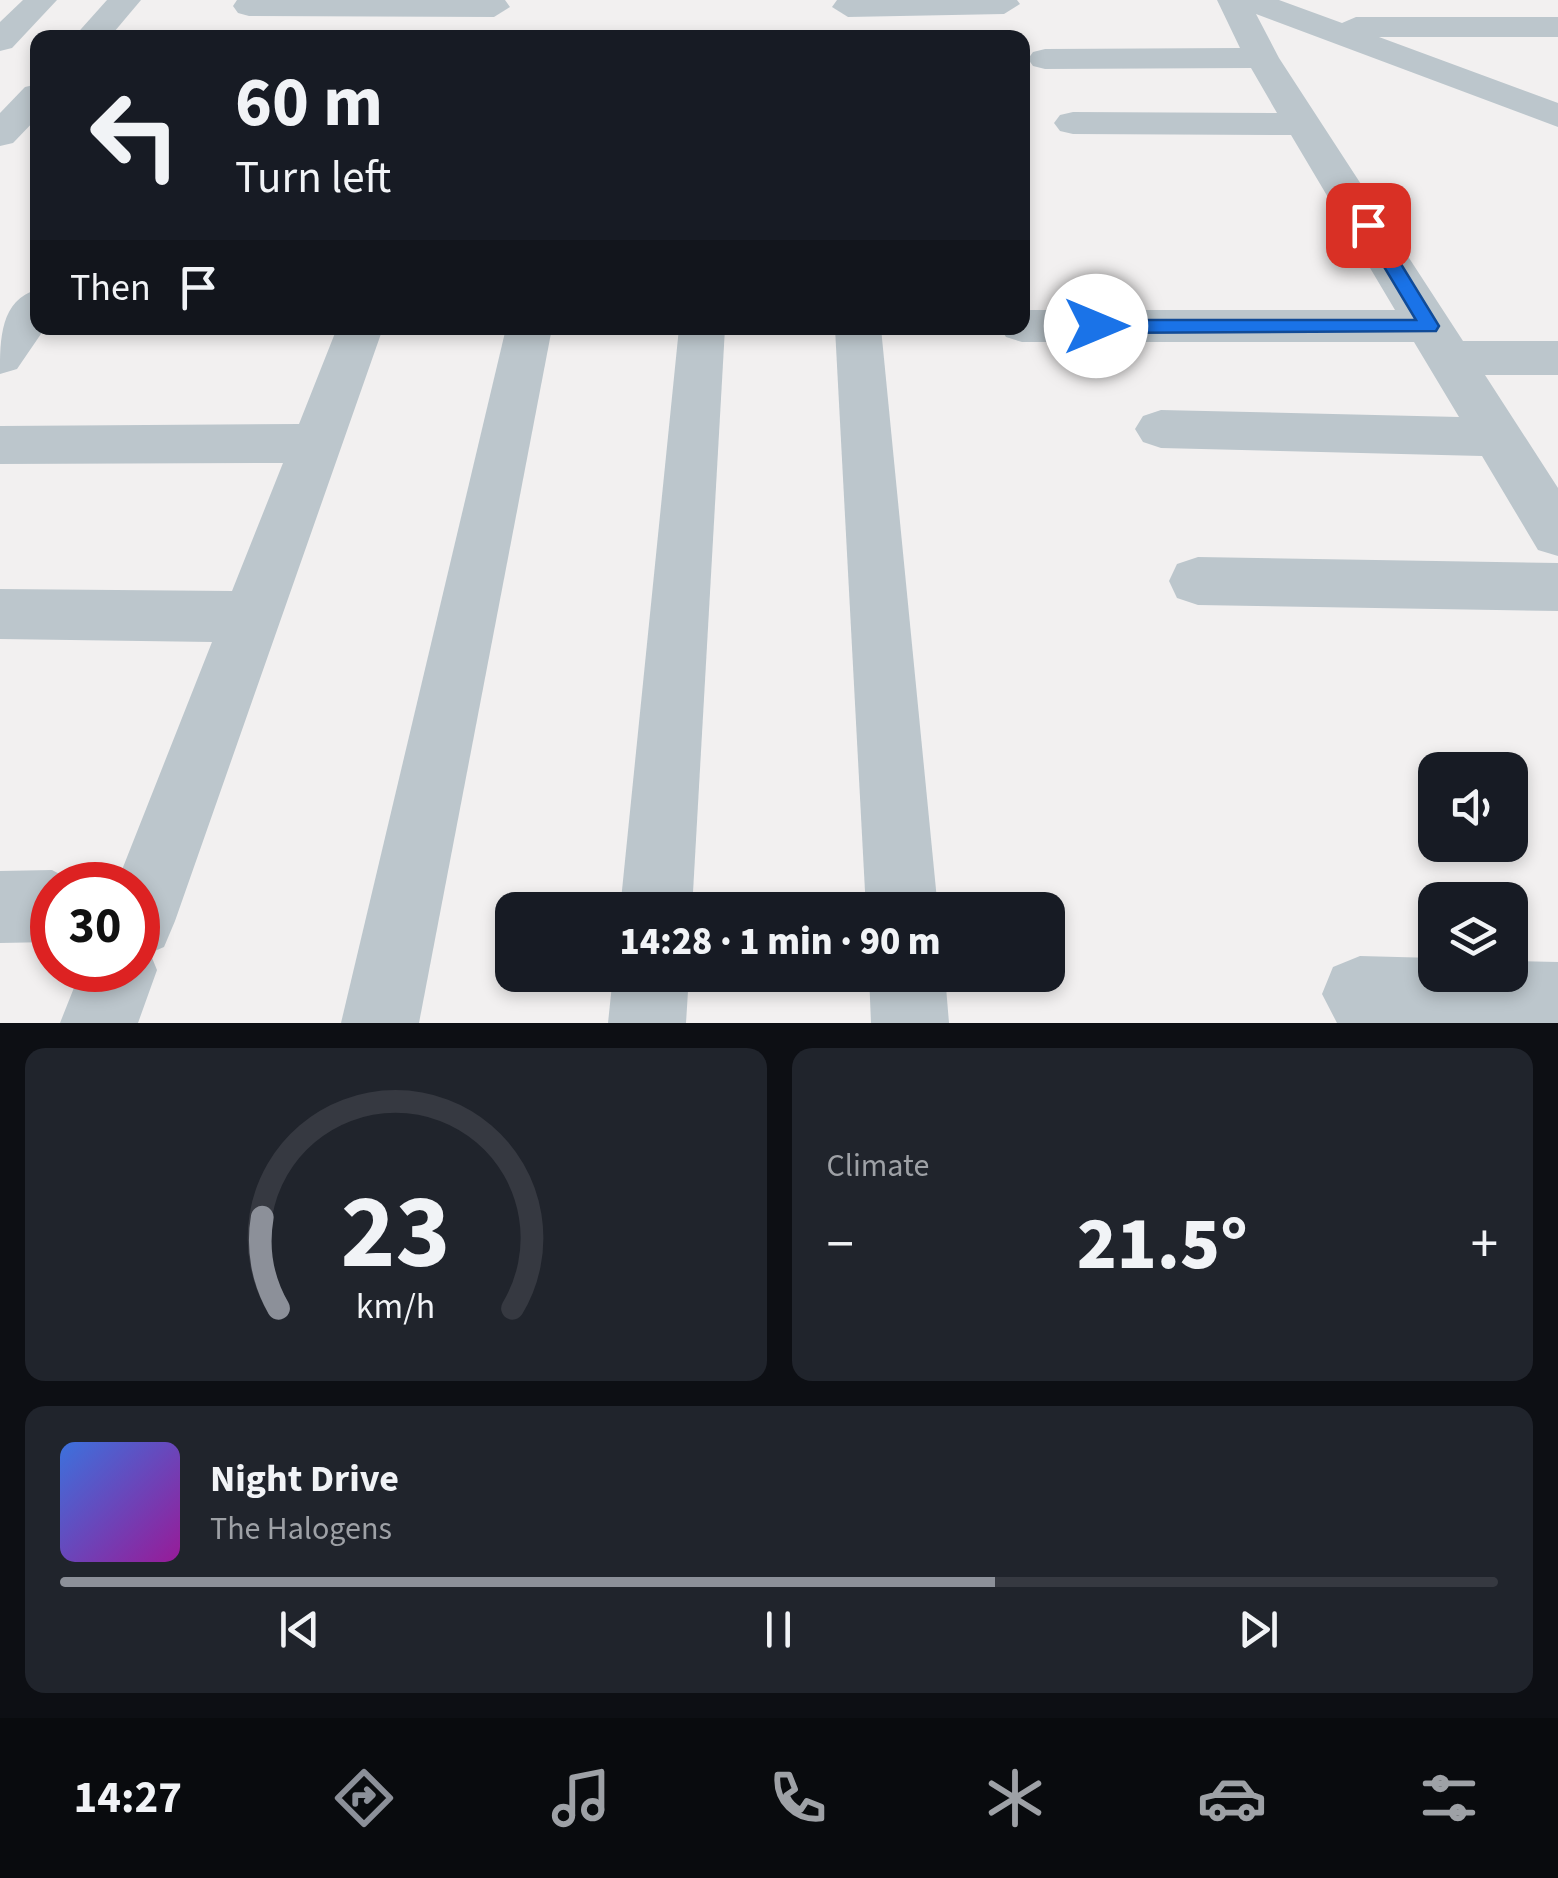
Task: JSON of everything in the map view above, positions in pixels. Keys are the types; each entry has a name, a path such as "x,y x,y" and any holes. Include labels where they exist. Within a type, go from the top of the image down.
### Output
{"street":[{"path":"0,43 41,0"},
{"path":"97,30 124,0"},
{"path":"1233,0 1262,58 1497,437 1551,513"},
{"path":"1249,0 1558,116"},
{"path":"233,30 252,3 491,15"},
{"path":"849,15 951,22 1004,4"},
{"path":"1322,27 1558,27"},
{"path":"0,43 30,46"},
{"path":"1044,59 1262,58"},
{"path":"0,135 30,103"},
{"path":"1073,123 1306,124"},
{"path":"1030,326 1440,342 1558,358"},
{"path":"158,862 357,335"},
{"path":"380,1023 528,335"},
{"path":"657,892 701,335"},
{"path":"859,335 901,892"},
{"path":"1162,428 1497,437"},
{"path":"0,445 316,443"},
{"path":"1198,581 1558,587"},
{"path":"0,614 252,616"},
{"path":"0,907 30,906"},
{"path":"99,1023 110,992"},
{"path":"647,1023 650,992"},
{"path":"907,992 910,1023"},
{"path":"1360,994 1558,1001"}],"route":[{"path":"1096,326 1430,326 1368,225"}]}
